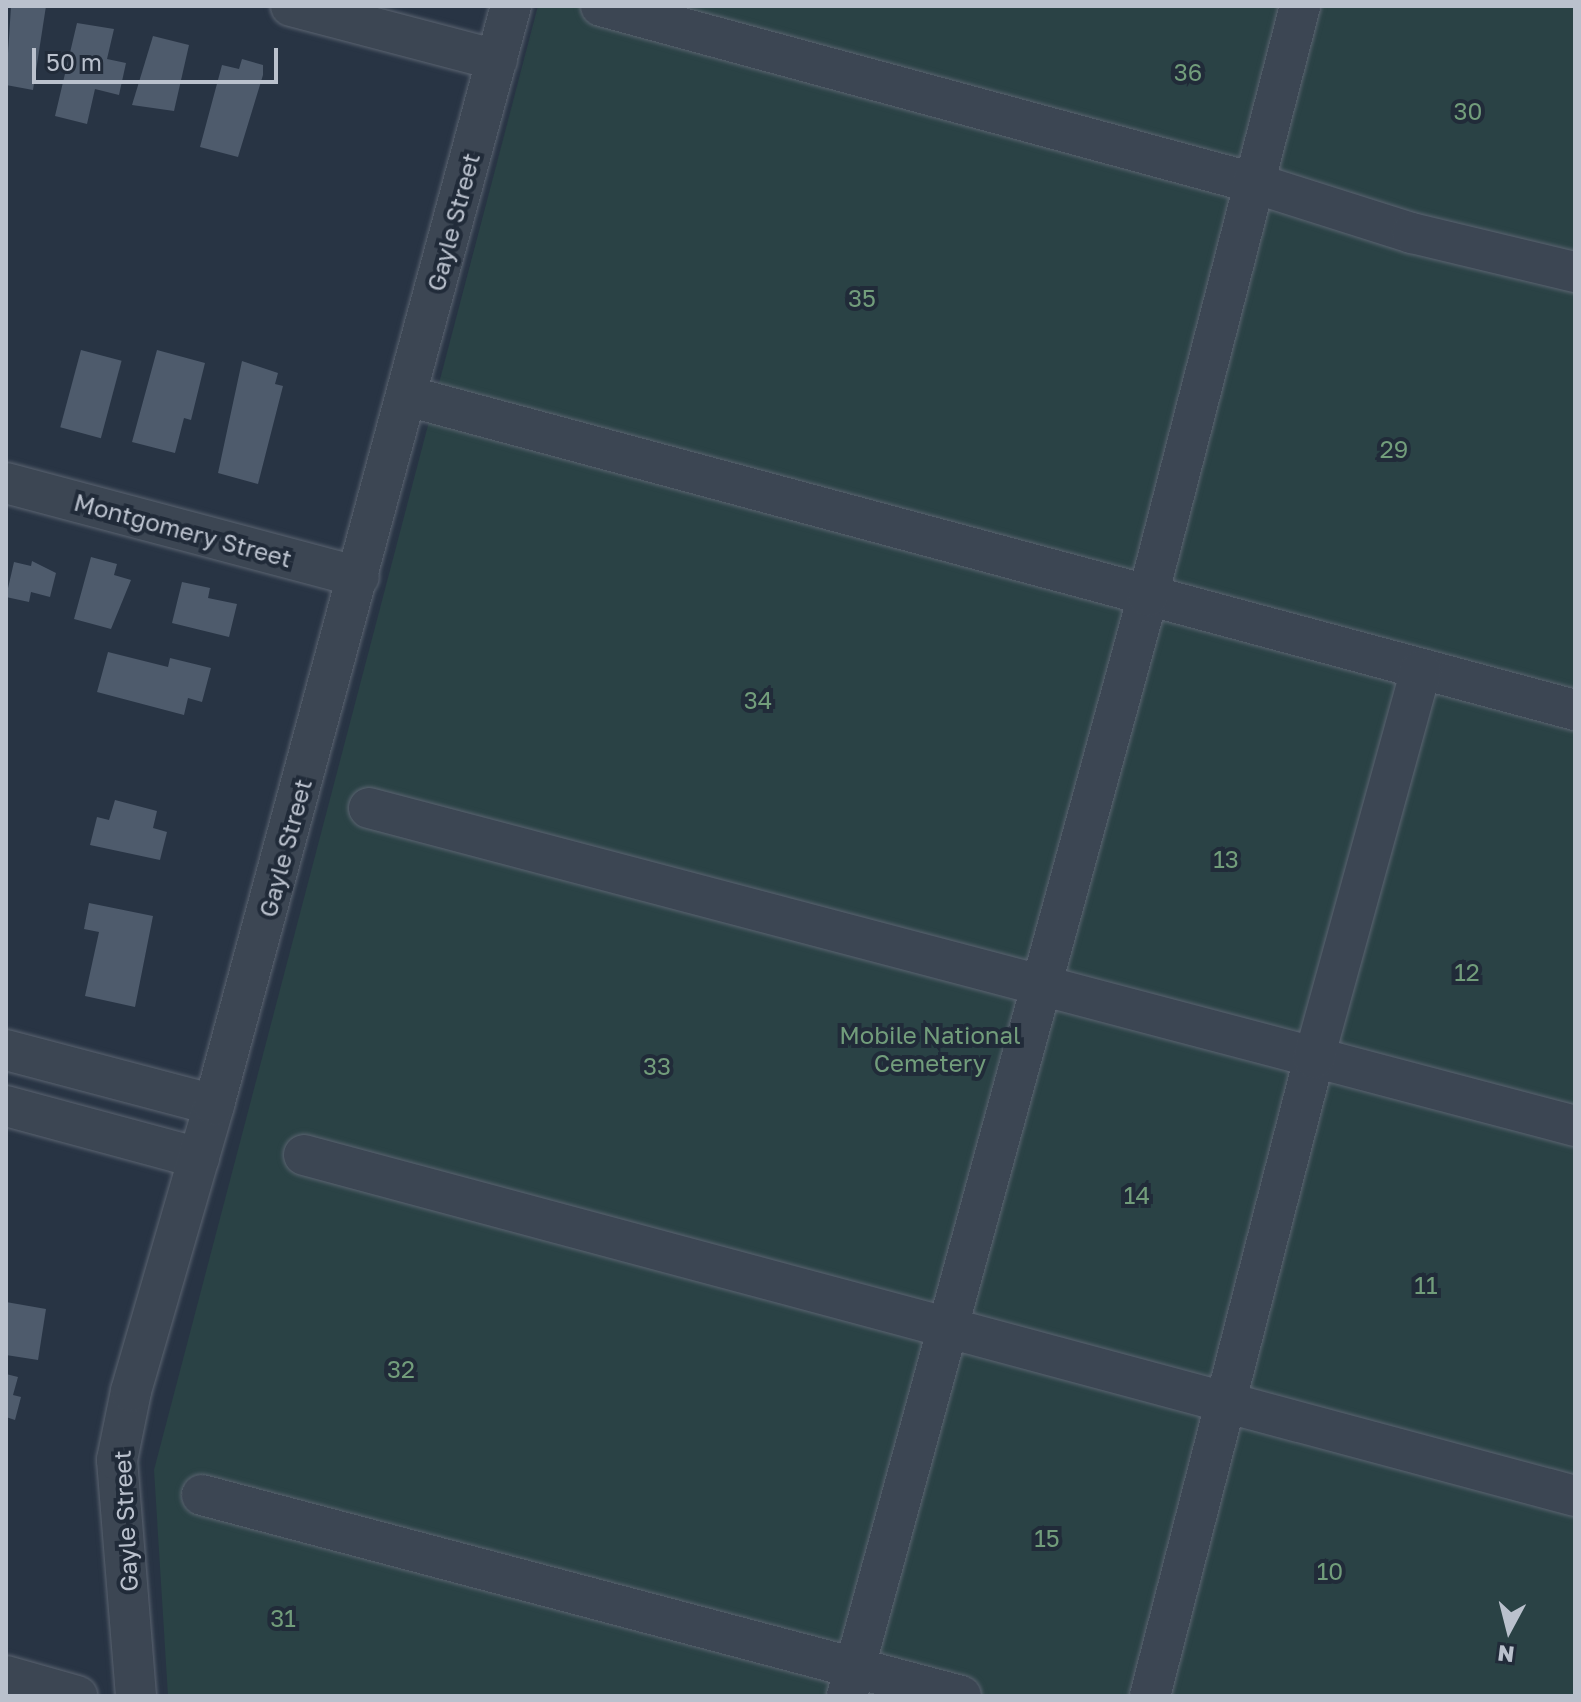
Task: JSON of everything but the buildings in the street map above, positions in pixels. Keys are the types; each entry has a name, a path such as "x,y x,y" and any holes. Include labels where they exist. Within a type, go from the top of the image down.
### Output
{"street":[{"path":"291,6 497,60"},
{"name":"Gayle Street","path":"136,1696 117,1460 131,1391 214,1105 359,577 511,6"},
{"path":"601,6 1254,183 1412,233 1575,272"},
{"path":"852,1682 1148,596 1300,6"},
{"path":"407,396 1575,710"},
{"name":"Montgomery Street","path":"6,483 359,577"},
{"path":"1150,1696 1314,1058 1421,670"},
{"path":"369,808 1575,1126"},
{"path":"6,1050 214,1105"},
{"path":"6,1106 199,1158"},
{"path":"304,1155 1575,1496"},
{"path":"202,1495 852,1682 961,1696"},
{"path":"6,1676 77,1696"}],"green space":[{"name":"Mobile National Cemetery","path":"538,6 1575,6 1575,1696 168,1696 154,1470"}],"park label":[{"name":"36","path":"1188,72"},
{"name":"30","path":"1468,111"},
{"name":"35","path":"862,298"},
{"name":"29","path":"1394,449"},
{"name":"34","path":"758,700"},
{"name":"13","path":"1226,859"},
{"name":"12","path":"1467,972"},
{"name":"33","path":"657,1066"},
{"name":"14","path":"1137,1195"},
{"name":"11","path":"1426,1285"},
{"name":"32","path":"401,1369"},
{"name":"15","path":"1047,1538"},
{"name":"10","path":"1330,1571"},
{"name":"31","path":"283,1618"}]}
